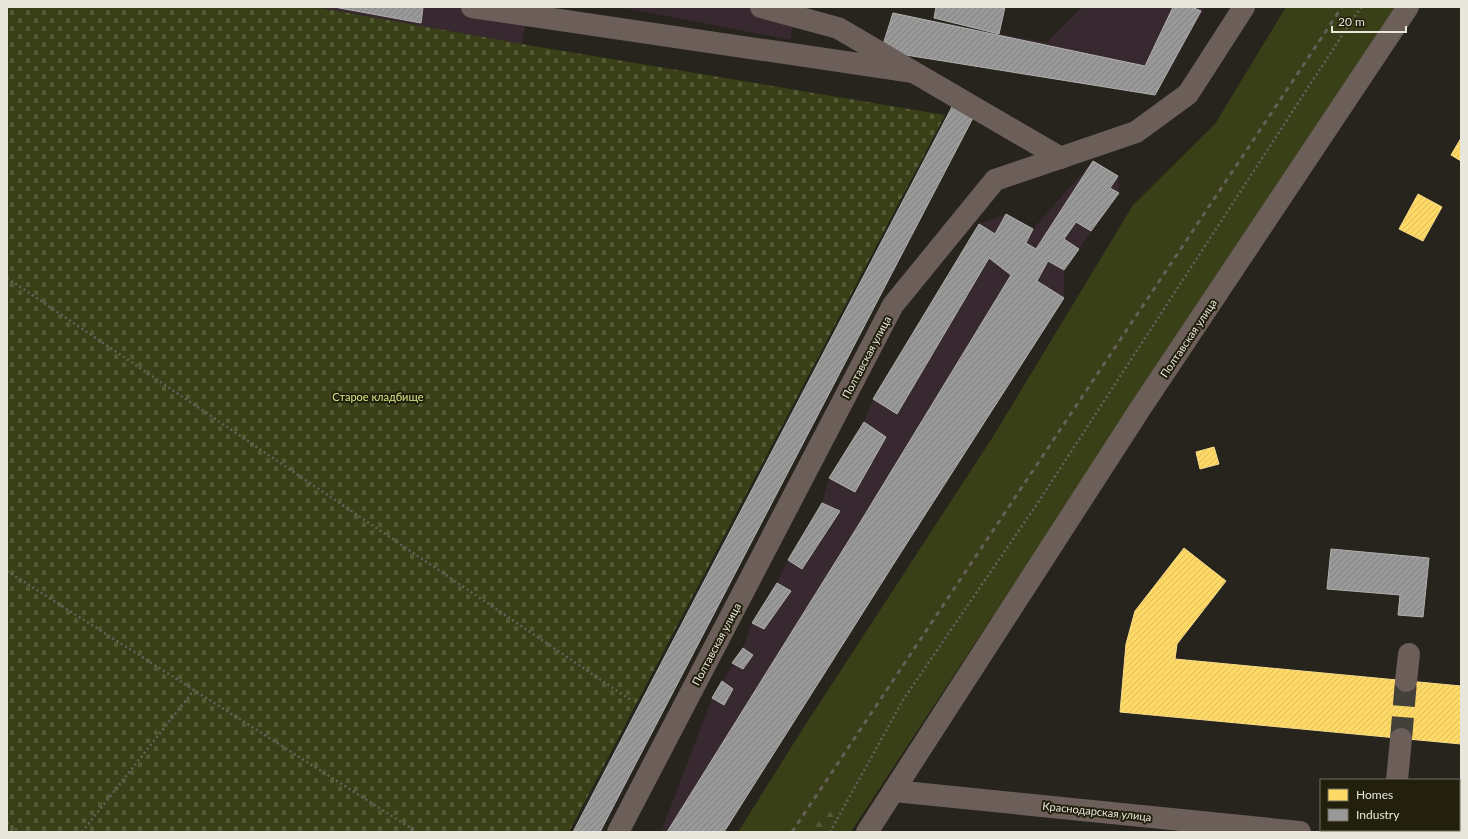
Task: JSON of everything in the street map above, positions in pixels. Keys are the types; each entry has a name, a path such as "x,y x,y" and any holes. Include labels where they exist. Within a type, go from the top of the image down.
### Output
{"street":[{"path":"472,7 913,72"},
{"path":"761,7 838,28 1061,158"},
{"name":"Полтавская улица","path":"618,832 893,305 995,180 1136,132 1188,94 1244,7"},
{"name":"Полтавская улица","path":"867,832 1140,409 1408,7"},
{"path":"1406,681 1409,654"},
{"path":"1397,779 1401,739"},
{"name":"Краснодарская улица","path":"894,790 1264,830 1300,832"}],"path":[{"path":"830,832 903,700 1043,494 1354,17 1362,7"},
{"path":"7,278 632,701"},
{"path":"7,571 417,832"},
{"path":"82,832 194,690"},
{"path":"7,823 20,832"}],"shaded area":[{"path":"315,7 529,7 522,44"},
{"path":"619,7 798,7 790,40"},
{"path":"1082,7 1205,7 1155,95 881,51 893,13 1046,43"},
{"path":"1093,161 1118,176 1119,193 1064,270 1064,298 724,832 661,832 712,698 743,648 752,623 777,583 788,560 822,503 829,478 864,422 873,399 979,224 1006,214 1033,229"}],"green space":[{"name":"Старое кладбище","path":"7,7 315,7 522,44 945,115 569,832 7,832"},
{"path":"1286,7 1395,7 851,832 738,832 802,730 994,435 1133,205 1215,124"},
{"path":"820,811 845,813 834,832 805,832"}],"building: Homes":[{"path":"1461,138 1461,161 1451,155"},
{"path":"1418,194 1442,207 1423,241 1399,229"},
{"path":"1214,447 1219,464 1200,469 1196,452"},
{"path":"1184,548 1226,581 1177,644 1175,659 1461,686 1461,744 1120,712 1126,644 1135,611"}],"building: Industry":[{"path":"334,7 423,7 421,23"},
{"path":"936,7 1005,7 999,34 934,18"},
{"path":"1173,7 1192,7 1201,11 1155,95 881,51 893,13 1145,66"},
{"path":"953,105 974,116 600,832 573,832"},
{"path":"1093,161 1118,176 1110,188 1119,193 1091,231 1076,222 1064,239 1079,249 1064,270 1048,261 1037,281 1064,298 724,832 667,832 861,521 1011,275 989,258 897,414 873,399 979,224 995,234 1006,214 1033,229 1026,243 1036,249"},
{"path":"864,422 886,437 855,492 829,478"},
{"path":"822,503 840,511 802,569 788,560"},
{"path":"1331,549 1429,558 1423,617 1398,615 1400,595 1327,589"},
{"path":"777,583 791,591 764,629 752,623"},
{"path":"743,648 753,655 743,669 732,663"},
{"path":"722,681 733,689 724,705 712,698"}],"tunnel":[{"path":"1401,739 1406,681"}],"railway":[{"path":"792,832 1342,7"}]}
